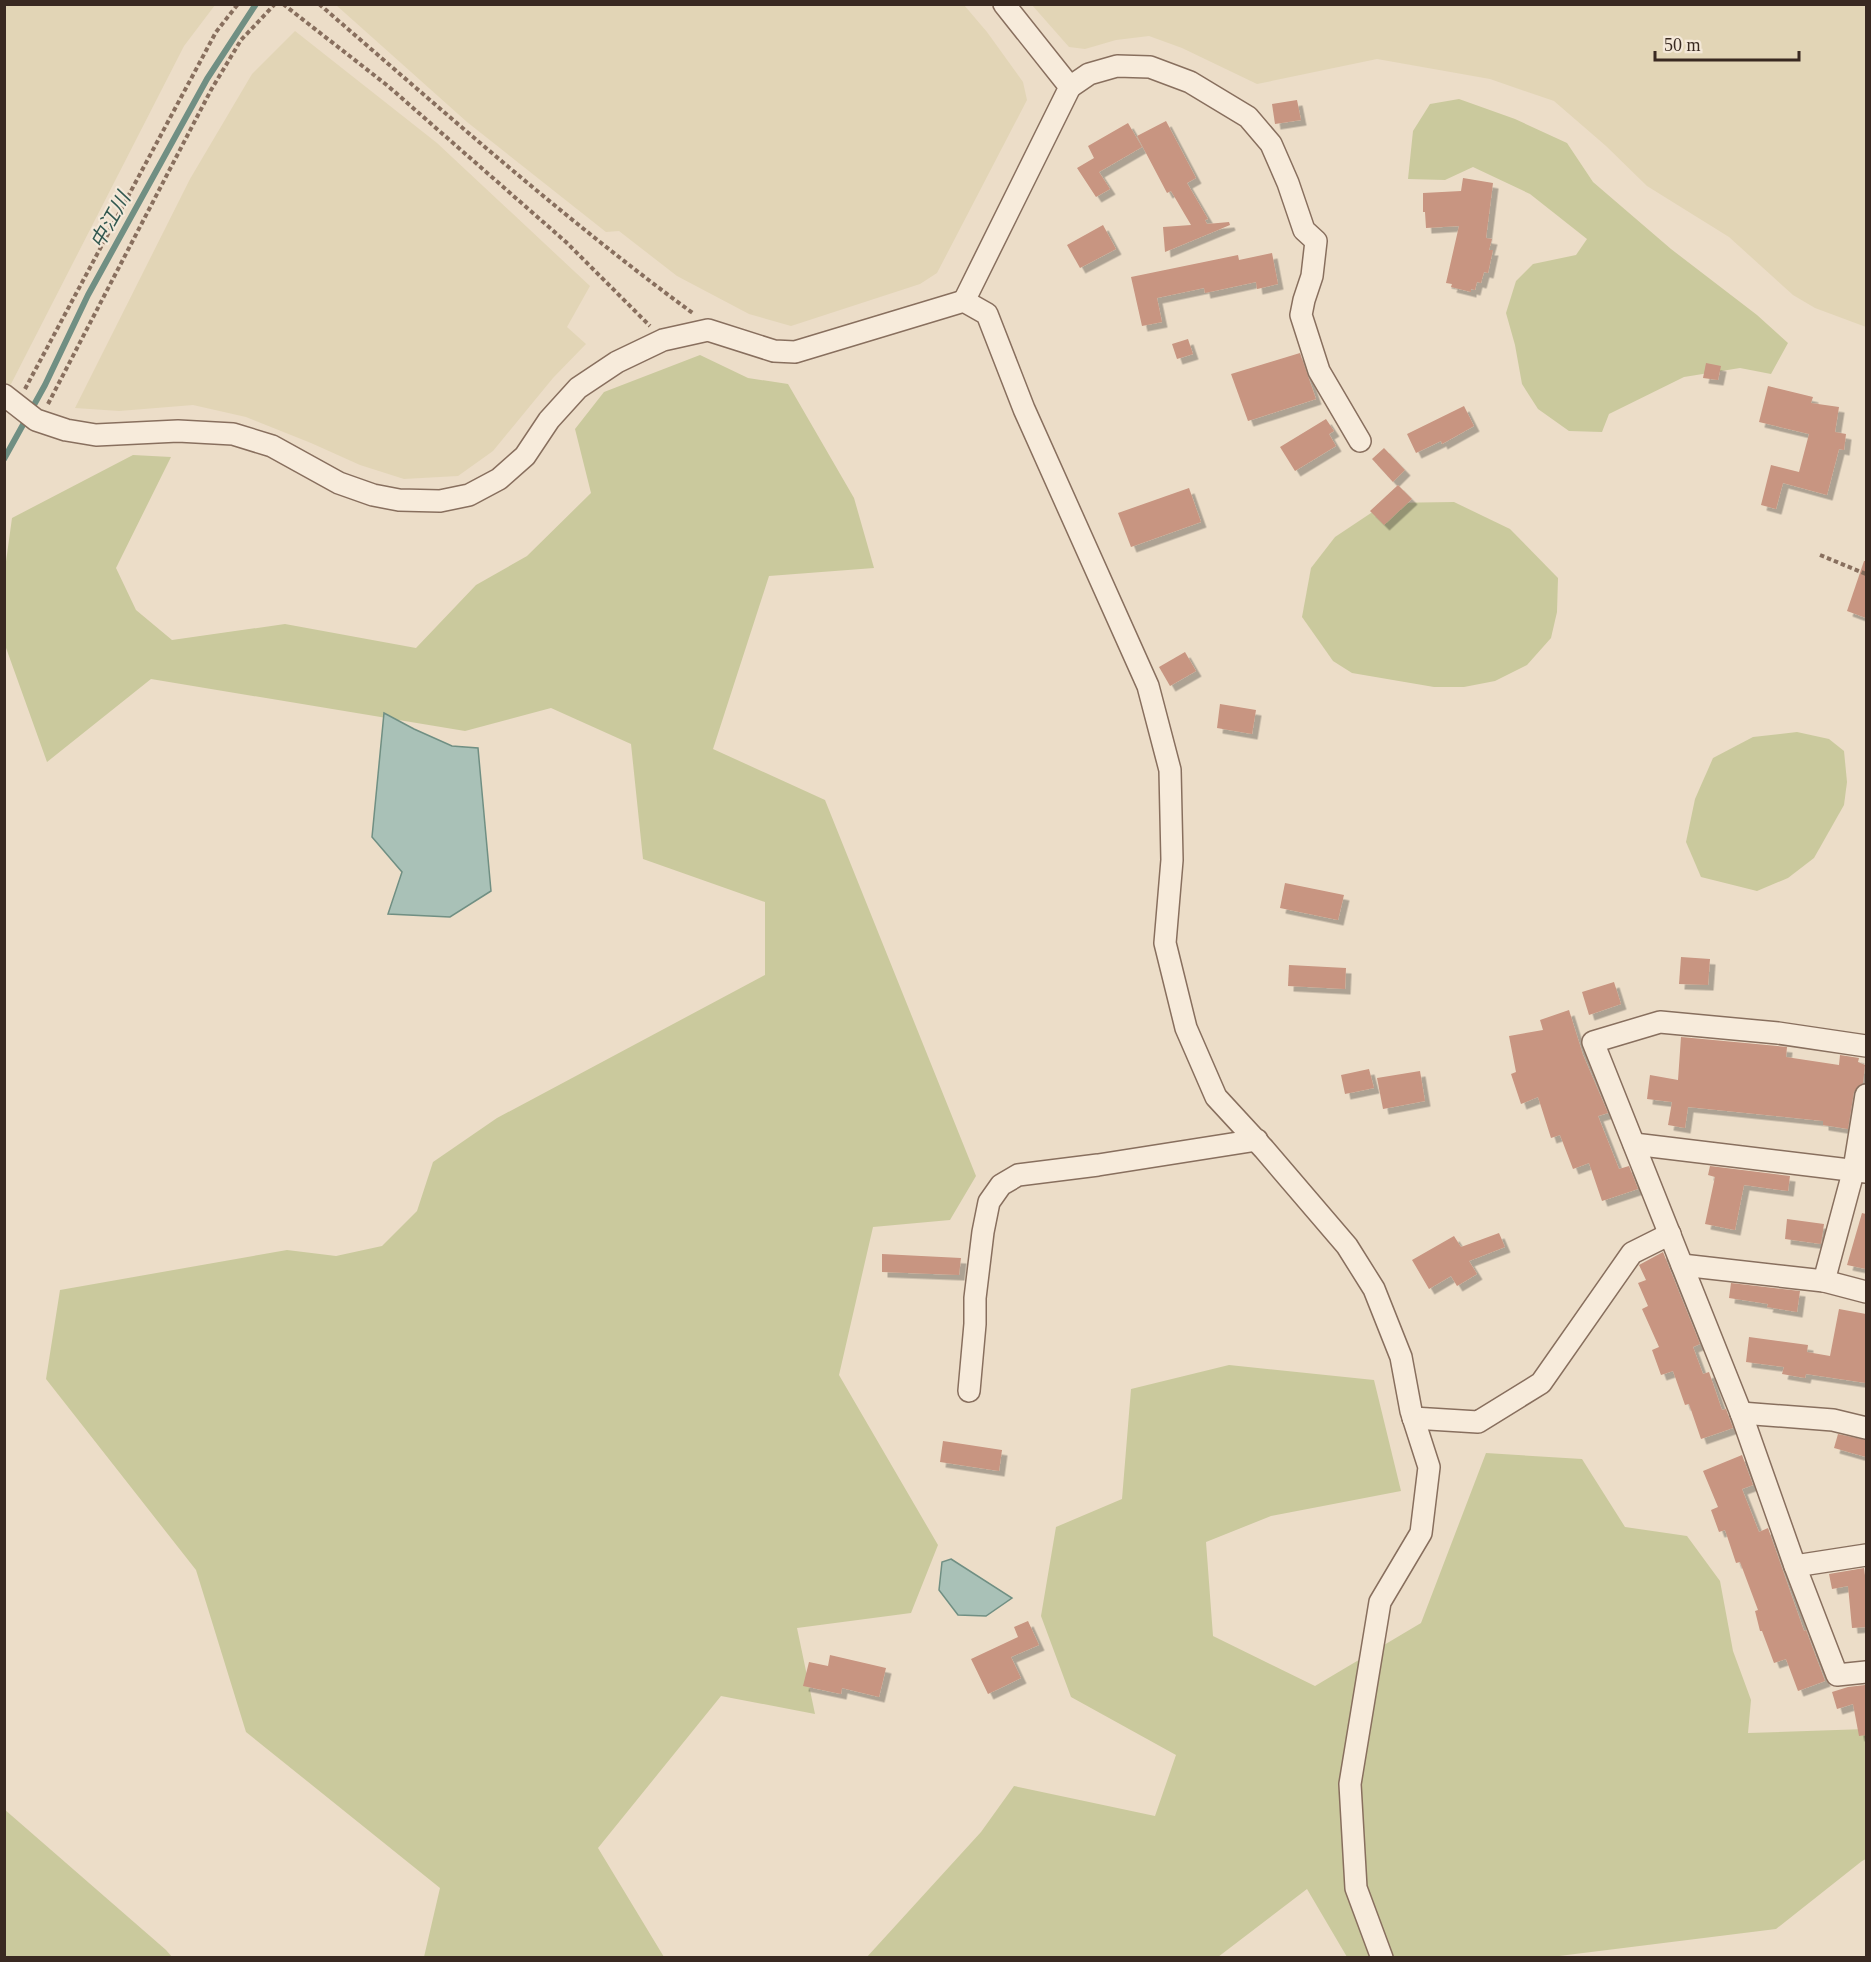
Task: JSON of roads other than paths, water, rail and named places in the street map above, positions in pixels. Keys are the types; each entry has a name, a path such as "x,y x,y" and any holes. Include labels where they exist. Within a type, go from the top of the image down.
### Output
{"street":[{"path":"1004,4 1070,87"},
{"path":"964,301 1070,87 1089,74 1117,66 1150,67 1190,82 1248,117 1271,144 1288,183 1304,230 1316,241 1312,276 1302,315 1319,371 1359,441"},
{"path":"24,410 66,430 96,435 178,431 233,434 272,446 339,483 373,495 399,500 440,501 469,495 499,479 525,456 549,420 578,388 617,362 663,340 708,330 774,351 795,352 964,301 987,314 1024,409 1149,686 1170,770 1172,860 1165,943 1186,1028 1216,1097 1257,1140 1347,1246 1374,1289 1401,1357 1413,1418 1429,1467 1421,1533 1380,1602 1350,1784 1356,1888 1382,1958"},
{"path":"1866,1046 1778,1033 1660,1022 1593,1042 1741,1413 1837,1675 1866,1672"},
{"path":"1824,1281 1860,1170 1866,1095"},
{"path":"969,1391 975,1298 983,1232 989,1202 1001,1185 1018,1175 1257,1140"},
{"path":"1634,1144 1860,1170"},
{"path":"1413,1418 1478,1422 1540,1383 1632,1253 1670,1234"},
{"path":"1682,1265 1824,1281 1866,1292"},
{"path":"1741,1413 1833,1420 1866,1428"},
{"path":"1796,1566 1866,1555"}],"waterway":[{"name":"中江川","path":"4,459 45,385 88,295 207,79 256,4"}]}
